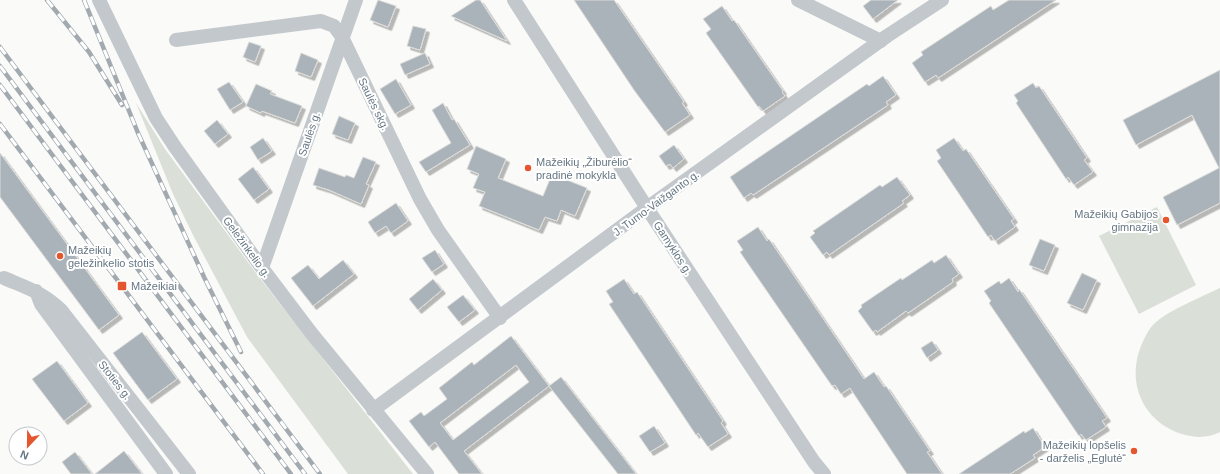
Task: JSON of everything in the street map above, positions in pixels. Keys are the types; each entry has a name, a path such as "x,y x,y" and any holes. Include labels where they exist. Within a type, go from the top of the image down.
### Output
{"street":[{"name":"Geležinkelio g.","path":"99,0 156,118 175,147 262,268 312,334 427,474"},
{"name":"Saulės g.","path":"262,268 356,0"},
{"name":"Gamyklos g.","path":"514,0 647,208 810,456 824,474"},
{"path":"798,0 881,41"},
{"name":"J. Tumo-Vaižganto g.","path":"373,410 500,318 647,208 881,41 942,0"},
{"name":"Saulės skg.","path":"176,40 321,21 334,26 342,37 420,199 438,230 500,318"},
{"name":"Stoties g.","path":"1,278 36,291 61,310 189,474"},
{"name":"Stoties g.","path":"36,291 41,304 166,474"}],"shaded area":[{"path":"136,103 165,149 256,273 413,474 348,474 247,337 173,194"},
{"path":"1157,207 1196,285 1139,314 1099,236"},
{"path":"1220,288 1220,432 1204,437 1187,436 1164,425 1154,417 1146,407 1140,396 1137,385 1137,359 1146,335 1151,327 1159,320 1194,300"}],"building":[{"path":"378,0 396,6 388,27 370,20"},
{"path":"476,0 480,0 507,41 451,16"},
{"path":"574,0 614,0 684,102 682,103 690,115 665,132 634,90"},
{"path":"871,0 898,0 873,19 863,6"},
{"path":"1009,0 1056,0 938,78 936,75 925,82 912,63 923,55 921,52 991,6 993,10"},
{"path":"722,6 732,21 734,20 785,96 763,111 759,106 758,107 706,33 711,29 703,19"},
{"path":"413,26 426,29 420,50 407,46"},
{"path":"249,42 261,46 255,62 243,57"},
{"path":"301,53 318,60 311,77 295,71"},
{"path":"425,53 430,64 405,75 400,64"},
{"path":"1220,70 1220,203 1177,225 1163,197 1219,168 1192,115 1136,145 1123,120"},
{"path":"883,76 896,95 886,102 888,105 753,195 751,193 744,198 730,177 867,84 869,86"},
{"path":"396,79 411,105 395,114 380,89"},
{"path":"229,82 243,102 230,110 217,89"},
{"path":"1033,83 1036,88 1039,86 1087,158 1084,160 1093,172 1074,185 1068,177 1066,179 1016,103 1018,101 1014,95"},
{"path":"256,84 272,91 270,94 302,106 295,123 262,111 261,113 246,106"},
{"path":"443,103 452,120 454,119 470,145 426,172 419,162 451,143 432,110"},
{"path":"339,116 355,123 348,140 332,134"},
{"path":"217,120 228,134 215,144 204,131"},
{"path":"263,138 272,151 258,160 250,147"},
{"path":"954,138 963,151 966,149 1014,219 1011,221 1015,227 995,241 991,235 988,237 937,161 941,158 936,150"},
{"path":"674,145 684,159 673,168 670,164 666,166 659,156"},
{"path":"476,146 506,159 498,178 543,196 552,174 587,188 575,216 561,210 557,221 545,217 539,230 479,206 485,192 473,188 479,174 467,169"},
{"name":"Mažeikių geležinkelio stotis","path":"0,153 119,315 99,330 0,197"},
{"path":"363,157 376,162 366,184 369,185 361,204 329,190 313,185 319,168 345,177 346,175 354,178"},
{"path":"253,167 269,189 254,200 238,179"},
{"path":"897,177 910,195 902,201 904,203 829,255 827,252 823,255 810,237 815,233 813,231 880,185 882,187"},
{"path":"396,203 408,221 391,233 386,226 375,233 368,222"},
{"path":"758,227 767,241 769,239 864,379 874,372 884,387 886,386 930,451 927,452 942,474 907,474 850,388 841,394 835,385 832,386 740,252 743,250 737,241"},
{"path":"1040,239 1055,245 1044,271 1029,265"},
{"path":"435,250 444,264 432,272 422,258"},
{"path":"946,255 959,274 952,279 953,282 908,313 906,311 877,332 876,330 873,332 858,311 862,307 861,305 901,278 902,280 932,260 934,263"},
{"path":"343,260 354,274 313,306 291,278 308,265 319,279"},
{"path":"1082,273 1097,280 1083,310 1067,303"},
{"path":"1009,278 1018,292 1019,289 1107,418 1102,421 1106,427 1086,440 1081,434 1079,436 989,303 991,301 984,291 999,281 1001,284"},
{"path":"433,279 442,290 418,310 409,299"},
{"path":"624,279 634,294 637,292 723,421 721,423 728,434 708,447 698,433 696,435 609,304 613,302 606,291"},
{"path":"463,295 475,310 459,322 447,307"},
{"path":"142,332 177,379 148,400 113,353"},
{"path":"511,336 549,386 464,451 482,474 459,474 435,442 429,447 409,421 421,412 424,416 447,399 439,388 472,362 474,365","holes":["516,365 529,382 453,440 440,423"]},
{"path":"932,341 938,350 927,358 921,348"},
{"path":"57,361 88,403 64,421 32,379"},
{"path":"561,377 636,474 618,474 549,386"},
{"path":"654,426 665,443 650,452 639,436"},
{"path":"1033,428 1045,447 1033,455 1035,458 1010,474 959,474 1024,431 1025,433"},
{"path":"124,451 142,474 95,474"},
{"path":"75,452 92,474 71,474 62,462"}],"railway":[{"path":"47,0 89,52 122,105"},
{"path":"84,0 138,133 204,277 241,352"},
{"path":"0,47 320,474"},
{"path":"0,66 305,474"},
{"path":"0,85 291,474"},
{"path":"0,124 263,474"}],"place":[{"name":"Mažeikių „Žiburėlio“ pradinė mokykla","path":"528,168"},
{"name":"Mažeikių Gabijos gimnazija","path":"1166,220"},
{"name":"Mažeikių geležinkelio stotis","path":"60,256"},
{"name":"Mažeikiai","path":"122,286"},
{"name":"Mažeikių lopšelis - darželis „Eglutė“","path":"1134,451"}]}
